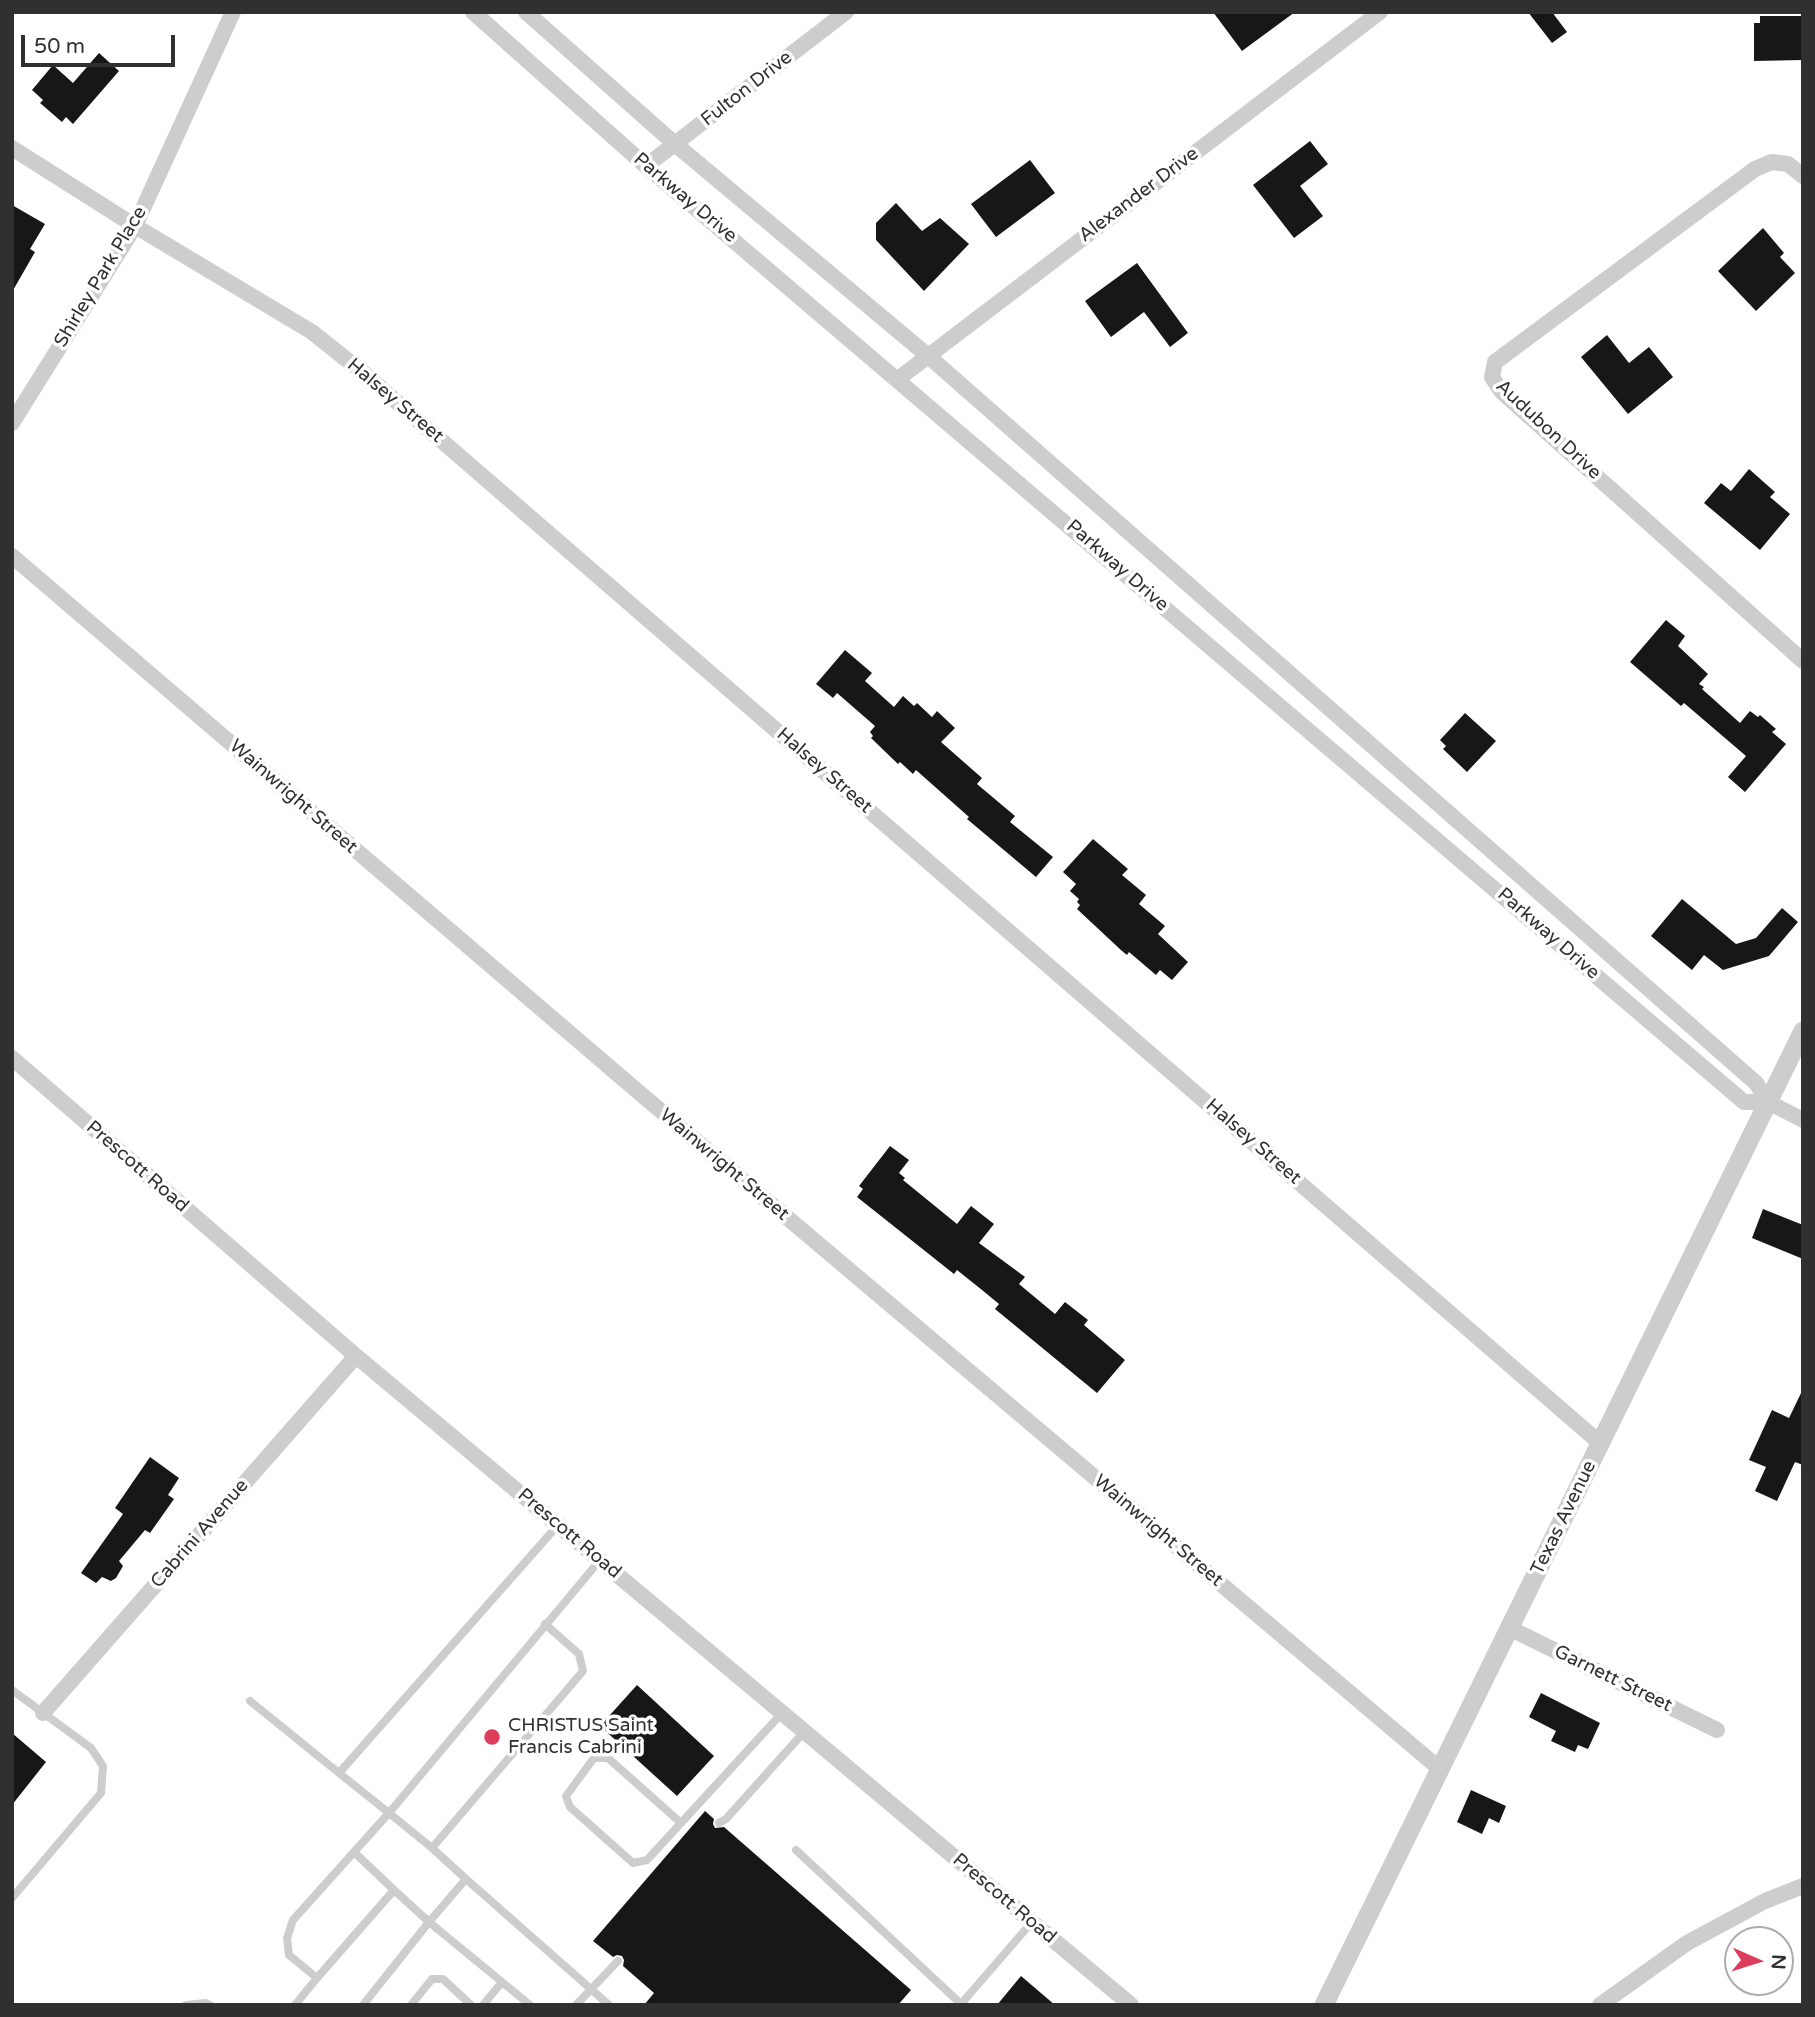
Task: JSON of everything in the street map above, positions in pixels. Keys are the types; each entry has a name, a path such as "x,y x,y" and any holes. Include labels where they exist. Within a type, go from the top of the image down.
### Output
{"street":[{"name":"Shirley Park Place","path":"12,423 135,226 233,12"},
{"name":"Parkway Drive","path":"473,12 646,166 1744,1101 1768,1102 1803,1120"},
{"name":"Parkway Drive","path":"526,12 675,145 927,355 1756,1083 1768,1102"},
{"name":"Fulton Drive","path":"646,166 846,12"},
{"name":"Alexander Drive","path":"898,379 1380,12"},
{"name":"Halsey Street","path":"12,148 135,226 312,332 361,371 1600,1443"},
{"name":"Audubon Drive","path":"1803,177 1788,164 1772,163 1755,169 1495,362 1492,377 1501,391 1803,662"},
{"name":"Wainwright Street","path":"12,556 652,1104 1440,1769"},
{"name":"Texas Avenue","path":"1324,2005 1803,1031"},
{"name":"Prescott Road","path":"12,1058 356,1356 1130,2005"},
{"name":"Cabrini Avenue","path":"43,1713 356,1356"},
{"name":"Garnett Street","path":"1509,1628 1717,1730"},
{"path":"1600,2005 1687,1943 1765,1901 1803,1886"}],"lane":[{"path":"339,1773 558,1525"},
{"path":"317,1978 289,1955 287,1938 293,1920 389,1813 600,1560"},
{"path":"432,1848 583,1671 579,1654 545,1624"},
{"path":"12,1690 90,1748 103,1766 101,1793 12,1898"},
{"path":"250,1701 432,1848 609,2005"},
{"path":"681,1823 608,1758 594,1758 566,1796 570,1807 633,1863 648,1860 782,1713"},
{"path":"723,1823 804,1732"},
{"path":"796,1850 960,2004 1031,1922"},
{"path":"354,1852 429,1922 530,2005"},
{"path":"363,2005 467,1879"},
{"path":"295,2005 394,1890"},
{"path":"576,2005 614,1962"},
{"path":"411,2005 432,1979 443,1979 471,2005"},
{"path":"483,2005 502,1982"},
{"path":"186,2005 209,2005"}],"building":[{"path":"1213,12 1295,12 1242,51"},
{"path":"1528,12 1552,12 1567,32 1552,43"},
{"path":"1760,16 1803,16 1803,60 1754,61 1754,23 1760,23"},
{"path":"99,53 119,71 73,124 66,117 62,122 40,103 43,100 32,90 53,65 73,83"},
{"path":"1310,141 1328,164 1300,186 1323,216 1294,238 1253,185"},
{"path":"1030,160 1055,193 996,237 971,204"},
{"path":"896,203 922,231 940,218 969,244 924,291 876,240 876,223"},
{"path":"12,205 45,224 30,249 35,252 12,292"},
{"path":"1763,228 1784,253 1780,257 1795,273 1756,311 1718,271"},
{"path":"1137,263 1188,333 1170,347 1144,312 1111,337 1085,301"},
{"path":"1607,335 1629,363 1649,347 1673,377 1628,414 1581,357"},
{"path":"1749,469 1775,492 1770,497 1790,514 1760,550 1704,503 1721,483 1731,491"},
{"path":"1666,620 1685,636 1678,646 1708,674 1699,684 1704,687 1702,689 1740,723 1750,711 1758,717 1760,715 1776,729 1772,732 1786,744 1745,792 1728,777 1746,756 1684,703 1681,706 1630,662"},
{"path":"845,650 872,673 865,681 894,707 903,696 914,706 917,703 932,717 937,711 955,728 941,742 982,778 977,784 1015,816 1010,822 1053,857 1036,877 967,819 969,817 916,770 913,774 900,762 898,764 871,738 873,736 870,732 875,726 837,693 833,698 816,684"},
{"path":"1465,713 1496,741 1467,772 1443,749 1446,746 1440,740"},
{"path":"1093,839 1128,869 1122,875 1146,895 1139,904 1165,926 1158,934 1188,962 1172,980 1160,970 1156,975 1129,952 1127,955 1077,909 1080,905 1077,902 1079,899 1070,891 1076,884 1063,872"},
{"path":"1682,899 1736,944 1756,938 1782,908 1798,922 1769,956 1723,970 1704,955 1692,970 1651,936"},
{"path":"890,1146 909,1160 899,1173 905,1178 903,1180 957,1224 971,1206 994,1224 979,1243 1025,1277 1019,1284 1055,1314 1065,1302 1088,1320 1084,1325 1125,1360 1097,1393 995,1309 999,1304 982,1290 957,1270 954,1274 857,1197 863,1189 859,1186"},
{"path":"1763,1209 1803,1225 1803,1259 1752,1238"},
{"path":"1803,1389 1803,1465 1795,1462 1777,1501 1755,1491 1766,1467 1749,1460 1772,1410 1789,1418"},
{"path":"150,1457 179,1478 168,1495 174,1499 150,1533 145,1530 119,1561 123,1566 116,1578 111,1581 102,1577 96,1583 81,1573 123,1514 115,1508"},
{"path":"637,1685 714,1756 677,1796 600,1726"},
{"path":"1541,1693 1600,1723 1588,1749 1578,1745 1575,1752 1551,1741 1556,1731 1529,1717"},
{"path":"12,1733 46,1762 12,1805"},
{"path":"1471,1790 1506,1806 1499,1823 1489,1818 1482,1834 1457,1822"},
{"path":"705,1811 714,1819 715,1828 724,1827 911,1990 898,2005 644,2005 654,1993 623,1966 622,1956 613,1957 593,1941"},
{"path":"1021,1976 1055,2005 997,2005"}],"place":[{"name":"CHRISTUS Saint Francis Cabrini","path":"492,1737"}]}
